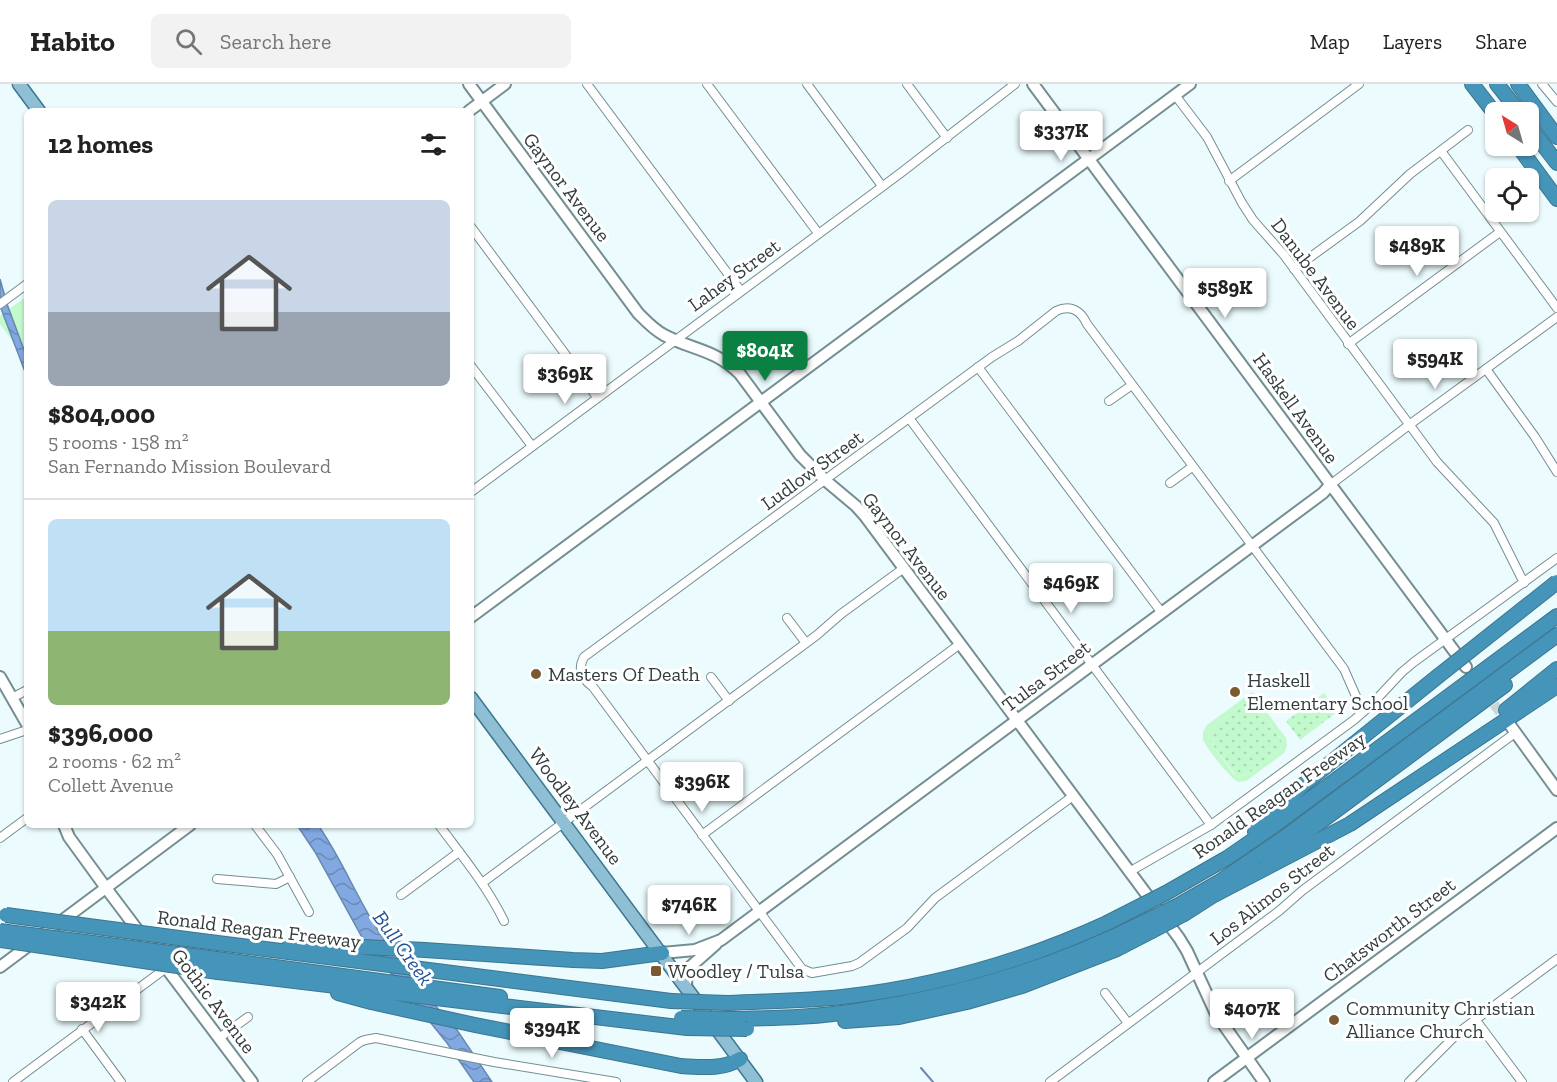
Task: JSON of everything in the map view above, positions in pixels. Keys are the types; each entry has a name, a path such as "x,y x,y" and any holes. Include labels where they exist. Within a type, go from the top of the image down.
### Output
{"highway":[{"path":"1472,84 1486,102"},
{"path":"1481,84 1494,102"},
{"path":"1497,84 1511,102"},
{"path":"1518,84 1557,137"},
{"path":"1539,139 1557,162"},
{"path":"1526,156 1557,198"},
{"path":"1533,156 1557,188"},
{"path":"1227,858 1304,785 1557,582"},
{"path":"1518,644 1557,608"},
{"name":"Ronald Reagan Freeway","path":"2,915 671,1001 728,1003 842,997 896,989 963,974 1079,936 1227,858 1275,825 1557,615"},
{"path":"1181,910 1285,837 1557,635"},
{"path":"1213,895 1288,846 1557,646"},
{"path":"1429,771 1557,669"},
{"path":"0,940 684,1023 743,1024 899,1017 967,1002 1022,986 1118,949 1147,927 1350,824 1557,686"},
{"path":"0,931 218,966 292,981 371,1002 475,1025 681,1066 716,1067 730,1065 740,1059"},
{"path":"227,944 343,946 602,961 662,953"},
{"path":"0,950 69,950"},
{"path":"292,981 361,984"}],"main road":[{"path":"19,84 37,108"},
{"name":"Woodley Avenue","path":"474,702 756,1082"}],"street":[{"name":"Gaynor Avenue","path":"469,84 638,313 654,329 720,357 740,374 796,450 825,480 866,516 1179,938 1216,1014 1264,1082"},
{"path":"473,108 505,84"},
{"path":"587,84 740,290"},
{"path":"707,84 818,233"},
{"path":"807,84 882,186"},
{"path":"907,84 947,138"},
{"name":"Lahey Street","path":"474,490 947,138 1015,84"},
{"name":"Haskell Avenue","path":"1033,84 1466,667"},
{"path":"474,615 1190,84"},
{"path":"1229,181 1359,84"},
{"path":"1542,84 1557,102"},
{"name":"Danube Avenue","path":"1175,95 1207,137 1229,181 1253,220 1294,269 1449,477 1494,523 1524,583"},
{"path":"1294,269 1360,220 1410,174 1468,130"},
{"path":"1441,150 1557,309"},
{"path":"474,231 597,397"},
{"path":"1348,344 1500,232"},
{"path":"0,304 24,286"},
{"name":"Ludlow Street","path":"648,761 583,677 580,667 584,657 978,367 1062,308 1078,311 1132,385"},
{"name":"Tulsa Street","path":"662,953 694,950 721,940 1323,493 1330,485 1409,425 1557,317"},
{"path":"978,367 1162,613"},
{"path":"1486,369 1557,472"},
{"path":"474,370 532,446"},
{"path":"1109,401 1132,385 1344,669 1363,712"},
{"path":"909,418 1212,825"},
{"path":"1170,483 1192,467"},
{"path":"1129,872 1212,825 1363,712 1402,672 1557,558"},
{"path":"482,883 806,644 841,614 904,568"},
{"path":"787,618 806,644"},
{"path":"702,835 960,644"},
{"path":"0,677 24,719"},
{"path":"711,677 729,701"},
{"path":"12,698 24,692"},
{"path":"1512,729 1557,790"},
{"name":"Los Alimos Street","path":"1050,1082 1279,911 1512,729"},
{"path":"0,739 24,731"},
{"path":"648,761 802,969 812,973 859,963 907,927 936,898 1073,796"},
{"path":"0,838 24,820"},
{"name":"Gothic Avenue","path":"65,828 69,837 106,888 252,1082"},
{"path":"0,967 186,828"},
{"path":"257,828 277,854 309,912"},
{"path":"441,828 482,883 498,907 504,921"},
{"name":"Chatsworth Street","path":"1214,1082 1557,828"},
{"path":"401,895 459,852"},
{"path":"217,879 276,884 290,877"},
{"path":"686,985 687,972 690,967 721,940"},
{"path":"1408,1082 1459,1032 1554,962 1557,973"},
{"path":"13,1082 166,968"},
{"path":"1105,993 1128,1023"},
{"path":"219,1038 248,1017"},
{"path":"1475,1019 1522,1082"},
{"path":"82,1029 121,1082"},
{"path":"307,1082 353,1047 369,1038 599,1081 616,1082"}],"green space":[{"path":"24,298 24,357 0,324 0,316"},
{"path":"1252,692 1255,696 1253,698 1260,703 1286,738 1287,746 1284,753 1249,779 1238,782 1224,769 1205,743 1203,735 1207,725","holes":["1251,702 1256,705 1279,736 1281,746 1249,773 1238,777 1208,736 1210,729 1245,703"]},
{"path":"1324,693 1337,712 1300,740 1286,721"},
{"path":"1251,702 1256,705 1279,736 1281,745 1279,750 1249,773 1238,777 1208,736 1210,729 1245,703"}],"water":[{"path":"0,279 24,350 24,369 0,306"},
{"path":"299,828 320,828 385,941 457,1030 492,1082 474,1082 447,1043 363,939 315,852"}],"waterway":[{"path":"921,1068 933,1082"}],"tunnel":[{"path":"1485,692 1508,723"}],"place":[{"name":"Masters Of Death","path":"536,674"},
{"name":"Haskell Elementary School","path":"1235,692"},
{"name":"Woodley / Tulsa","path":"656,971"},
{"name":"Community Christian Alliance Church","path":"1334,1020"}],"water label":[{"name":"Bull Creek","path":"403,948"}]}
